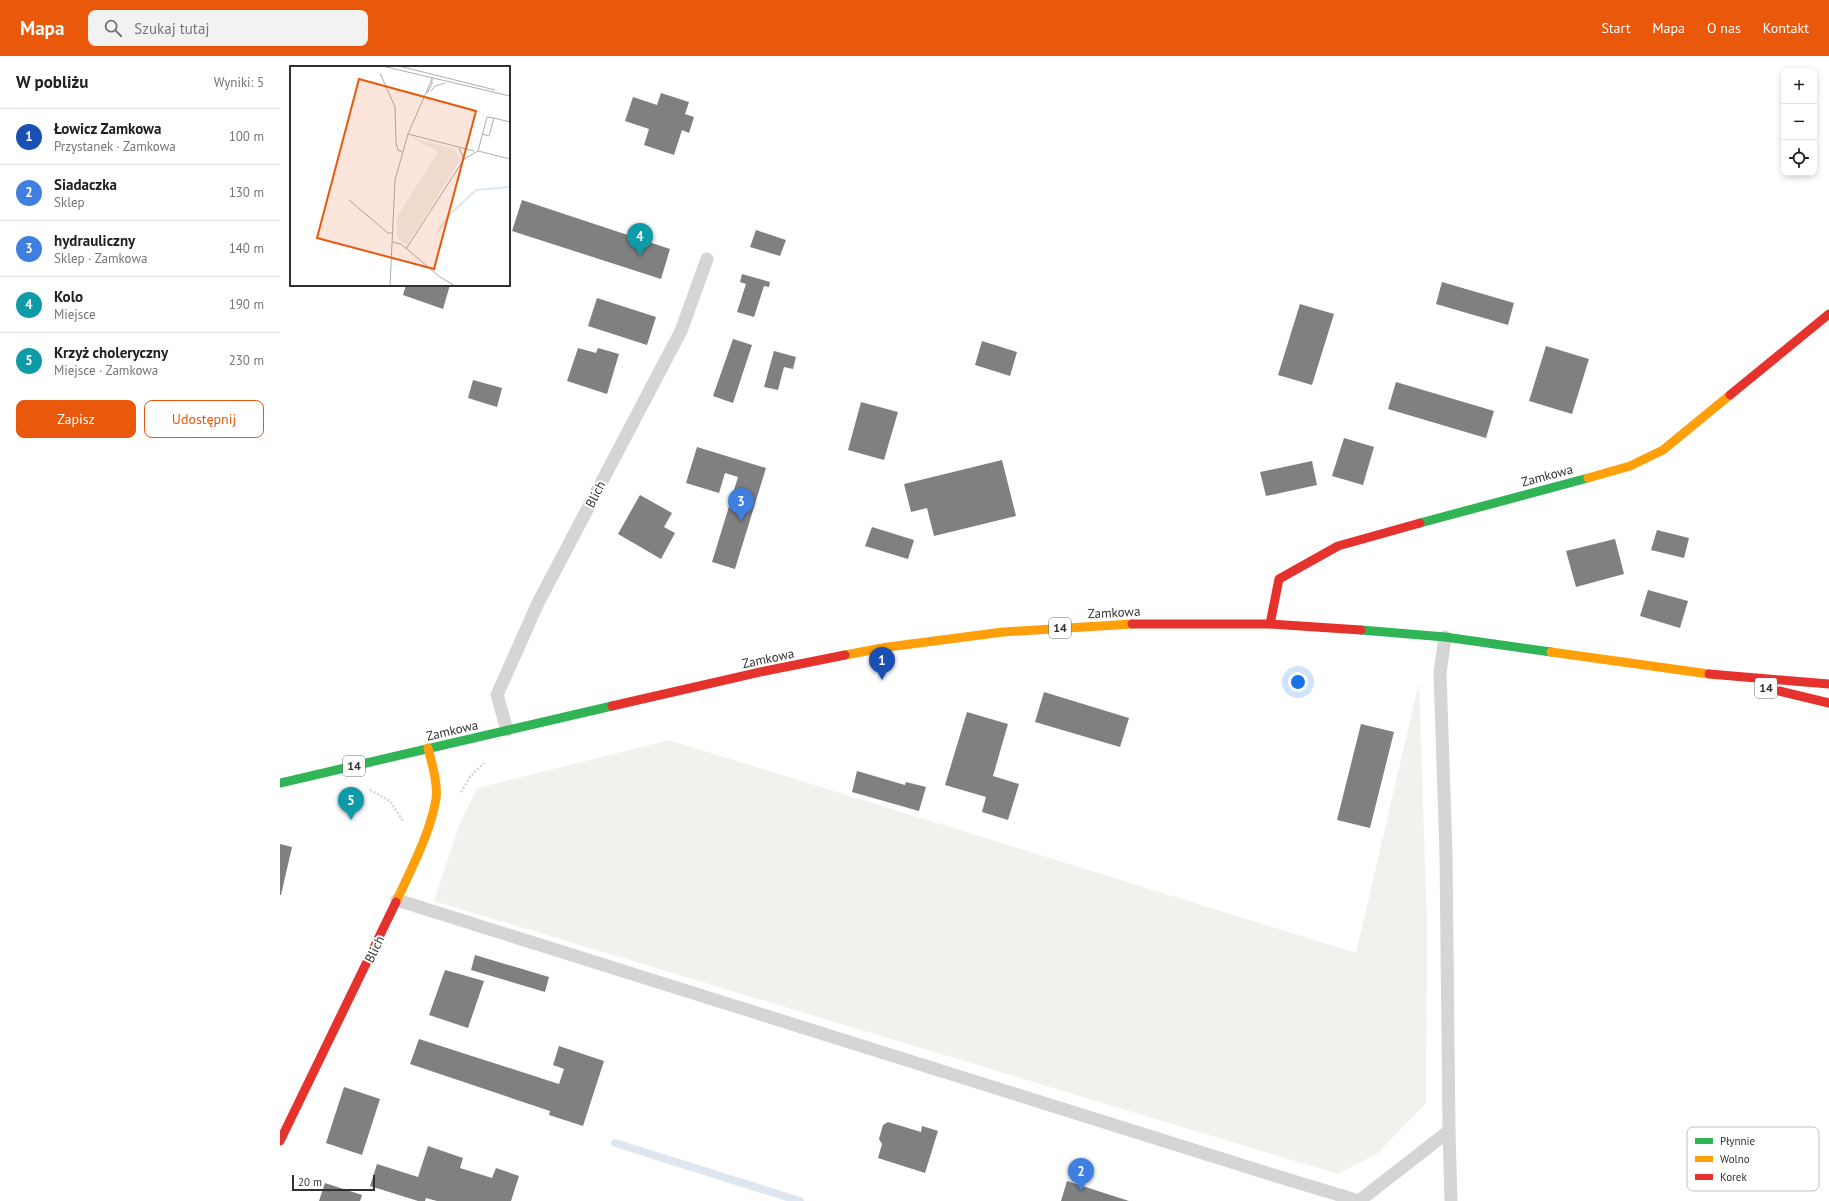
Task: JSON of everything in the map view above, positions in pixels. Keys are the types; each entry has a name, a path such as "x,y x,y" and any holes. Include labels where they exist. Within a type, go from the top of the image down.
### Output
{"main road":[{"name":"Zamkowa","path":"1270,624 1279,579 1338,546 1630,466 1663,450 1829,314"},
{"name":"Zamkowa","path":"280,783 718,681 825,659 952,638 1003,632 1133,624 1270,624 1445,637 1702,673 1829,684"},
{"name":"Zamkowa","path":"1702,673 1829,703"},
{"name":"Blich","path":"280,1141 397,900 425,836 436,798 434,772 428,748"}],"lane":[{"name":"Blich","path":"507,730 497,695 538,603 681,331 707,259"},
{"path":"1445,637 1440,673 1446,853 1451,1201"},
{"path":"397,900 1359,1201 1449,1131"}],"path":[{"path":"459,796 470,777 484,763 490,760"},
{"path":"367,789 374,790 390,801 404,824"}],"shaded area":[{"path":"1419,682 1427,924 1426,1103 1378,1153 1338,1174 434,901 459,826 477,788 669,740 1356,953"}],"building":[{"path":"661,93 689,102 685,114 694,117 689,133 682,130 674,155 644,145 649,129 625,121 633,97 657,105"},
{"path":"522,200 670,249 661,279 512,231"},
{"path":"756,230 786,240 780,256 750,247"},
{"path":"742,274 770,282 769,287 764,286 754,317 737,312 746,284 740,282"},
{"path":"1442,282 1514,303 1508,325 1436,304"},
{"path":"406,286 450,286 443,309 403,295"},
{"path":"597,298 656,317 647,345 588,326"},
{"path":"1300,304 1334,314 1312,385 1278,375"},
{"path":"733,339 752,345 733,403 713,396"},
{"path":"982,341 1017,352 1010,376 975,365"},
{"path":"1546,346 1589,359 1572,414 1529,401"},
{"path":"578,348 596,353 598,348 619,354 607,394 567,381"},
{"path":"774,351 796,357 793,369 784,367 778,390 764,387"},
{"path":"473,380 502,388 497,407 468,398"},
{"path":"1396,382 1494,411 1486,438 1388,409"},
{"path":"861,402 898,412 884,460 848,450"},
{"path":"1344,438 1374,447 1363,485 1332,476"},
{"path":"697,447 766,468 735,569 712,562 738,477 725,473 719,493 686,483"},
{"path":"1002,460 1016,516 934,536 927,508 911,512 904,484"},
{"path":"1312,461 1317,485 1266,496 1260,472"},
{"path":"640,495 672,513 664,527 675,533 661,559 618,534"},
{"path":"872,527 914,540 908,559 865,546"},
{"path":"1657,530 1689,538 1684,558 1651,550"},
{"path":"1615,539 1624,574 1576,587 1566,551"},
{"path":"1648,590 1688,601 1680,628 1640,616"},
{"path":"1044,692 1129,718 1120,747 1035,722"},
{"path":"967,712 1008,724 993,776 1019,784 1008,820 982,812 986,797 945,785"},
{"path":"1361,724 1394,732 1370,828 1337,820"},
{"path":"857,771 905,785 906,782 926,787 919,811 852,792"},
{"path":"280,844 292,847 281,895 280,895"},
{"path":"475,955 549,977 545,992 471,970"},
{"path":"445,970 484,981 468,1028 429,1015"},
{"path":"419,1039 559,1084 564,1069 553,1065 559,1046 604,1061 583,1126 549,1115 550,1111 410,1064"},
{"path":"344,1087 380,1099 362,1155 326,1143"},
{"path":"888,1122 921,1132 922,1126 938,1131 925,1173 878,1158 882,1144 879,1139 883,1125"},
{"path":"428,1146 463,1158 460,1168 492,1178 496,1168 519,1176 511,1201 437,1201 426,1198 425,1201 418,1201 370,1186 377,1164 418,1177"},
{"path":"1067,1181 1129,1201 1061,1201"},
{"path":"325,1183 362,1195 360,1201 319,1201"}],"waterway":[{"path":"615,1143 800,1201"}],"traffic: fast":[{"path":"1420,523 1588,478"},
{"path":"1361,630 1445,637 1551,652"},
{"path":"280,783 612,706"}],"traffic: slow":[{"path":"1588,478 1630,466 1663,450 1730,395"},
{"path":"845,655 888,647 1003,632 1132,624"},
{"path":"1551,652 1709,674"},
{"path":"396,902 425,838 436,799 433,767 428,748"}],"traffic: jam":[{"path":"1730,395 1829,314"},
{"path":"1270,624 1279,579 1338,546 1420,523"},
{"path":"1132,624 1270,624 1361,630"},
{"path":"612,706 765,671 845,655"},
{"path":"1709,674 1829,684"},
{"path":"1779,691 1829,703"},
{"path":"280,1141 396,902"}],"place":[{"name":"Kolo","path":"640,256"},
{"name":"hydrauliczny","path":"741,521"},
{"name":"Łowicz Zamkowa","path":"882,680"},
{"name":"Krzyż choleryczny","path":"351,820"},
{"name":"Siadaczka","path":"1081,1191"}]}
